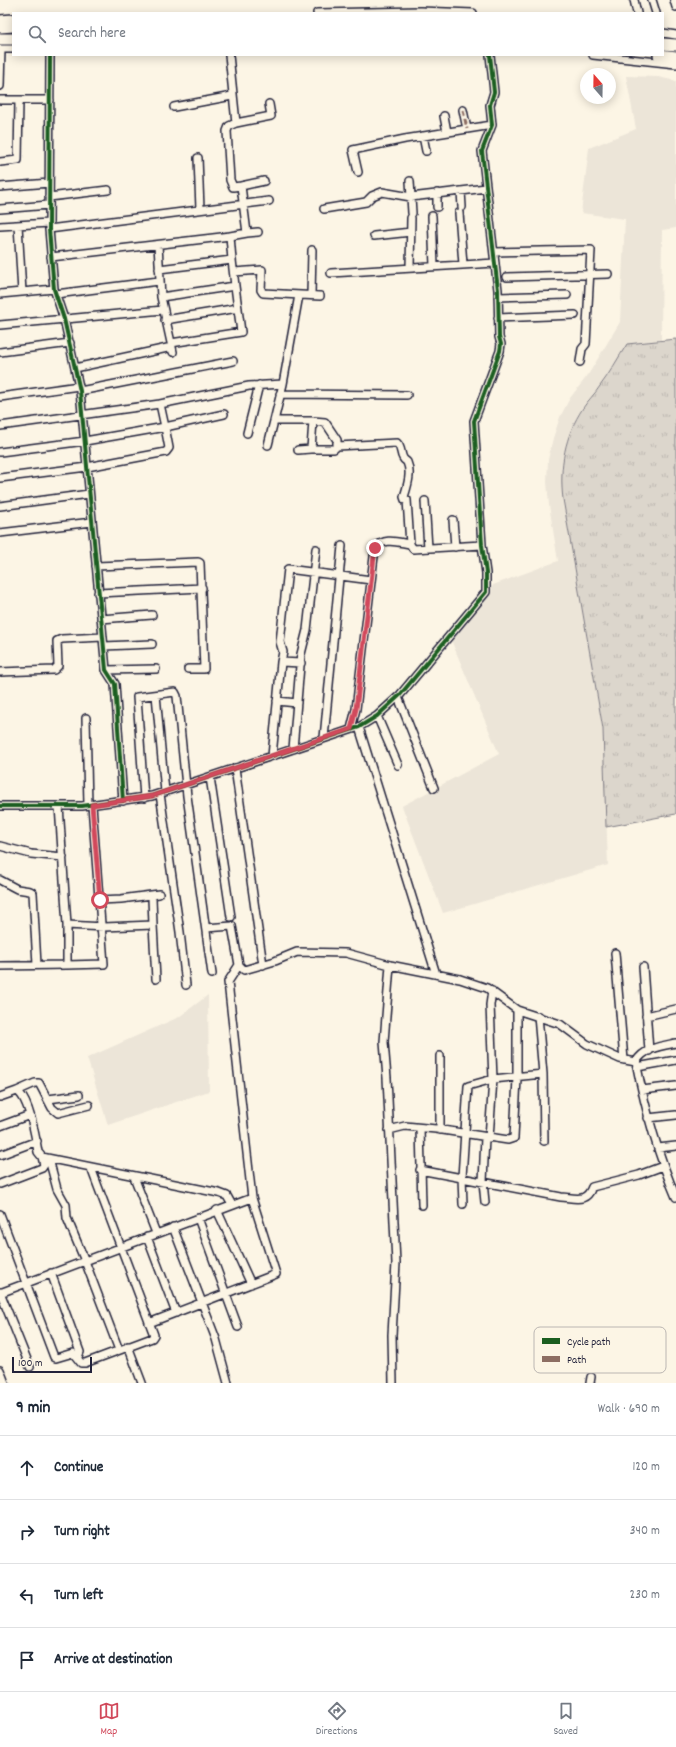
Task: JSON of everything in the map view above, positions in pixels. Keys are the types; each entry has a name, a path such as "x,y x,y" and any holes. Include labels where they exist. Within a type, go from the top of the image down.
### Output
{"highway":[{"path":"0,27 12,26"},
{"path":"0,46 12,40"},
{"path":"664,44 676,45"},
{"path":"664,56 676,57"}],"street":[{"path":"634,0 637,12"},
{"path":"652,0 656,12"},
{"path":"674,0 676,6"},
{"path":"368,12 446,12"},
{"path":"0,19 12,18"},
{"path":"664,33 676,35"},
{"path":"0,86 0,46 12,49"},
{"path":"50,56 49,226 51,257 55,292 64,319 80,389 106,670 115,684 123,800"},
{"path":"229,56 232,96 236,123"},
{"path":"0,806 90,805 144,798 359,727 377,716 398,697 486,592 486,573 482,545 474,421 500,351 501,344 498,337 498,297 482,151 492,125 490,105 494,92 490,56"},
{"path":"602,56 676,64"},
{"path":"174,107 232,96"},
{"path":"0,100 50,100"},
{"path":"0,162 18,160 19,100"},
{"path":"264,181 233,187 230,180 227,131 229,126 236,123 271,116 269,104"},
{"path":"463,110 467,129"},
{"path":"444,116 447,132"},
{"path":"358,172 353,150 423,136 492,125"},
{"path":"423,136 426,151"},
{"path":"198,158 200,209"},
{"path":"410,181 412,215 410,267"},
{"path":"0,187 49,183"},
{"path":"241,186 247,233"},
{"path":"324,209 366,202 372,196 382,192 411,197 486,188"},
{"path":"49,197 108,190"},
{"path":"461,191 463,264"},
{"path":"437,193 437,207"},
{"path":"0,226 49,226 269,201"},
{"path":"0,209 49,205"},
{"path":"432,216 434,266"},
{"path":"18,225 22,292"},
{"path":"51,257 258,232"},
{"path":"374,236 411,232"},
{"path":"75,368 241,332 230,236"},
{"path":"158,245 161,297 172,348"},
{"path":"311,295 312,250"},
{"path":"494,252 591,250 586,344 582,349 580,362"},
{"path":"159,269 232,260"},
{"path":"331,273 495,263"},
{"path":"234,272 262,270 261,290 263,293 320,296"},
{"path":"507,277 608,274"},
{"path":"0,294 55,292 159,281"},
{"path":"161,297 235,286"},
{"path":"268,445 283,384 299,295"},
{"path":"498,297 567,295"},
{"path":"165,320 238,308"},
{"path":"0,325 163,310"},
{"path":"498,318 575,315"},
{"path":"0,352 70,343"},
{"path":"0,397 80,389 233,361"},
{"path":"0,426 160,404 259,385 283,384"},
{"path":"247,433 259,385"},
{"path":"280,394 407,395"},
{"path":"0,478 87,467 166,452 169,448 160,404"},
{"path":"0,452 85,441 165,427 224,414"},
{"path":"274,421 326,422 337,440 338,446"},
{"path":"311,449 313,421"},
{"path":"298,450 334,449 338,446 397,443 409,468 408,484 404,497 407,500 410,544 413,549 482,545"},
{"path":"0,506 90,494"},
{"path":"426,501 428,548"},
{"path":"453,520 455,547"},
{"path":"0,534 92,522"},
{"path":"351,729 356,709 375,548 380,542 387,540 410,544"},
{"path":"324,738 342,546"},
{"path":"293,749 301,663 307,630 316,549"},
{"path":"96,566 198,562 201,566 204,669 188,669"},
{"path":"272,756 283,652 280,642 288,569 371,580"},
{"path":"98,593 202,588"},
{"path":"101,619 152,616"},
{"path":"0,672 54,670 58,666 57,641 62,639 103,638"},
{"path":"104,646 152,644"},
{"path":"281,662 301,663"},
{"path":"106,670 156,669"},
{"path":"144,798 136,701 137,697 156,696 175,692 177,696 186,785 212,974"},
{"path":"156,696 162,793 186,985"},
{"path":"398,697 434,788"},
{"path":"277,701 297,703"},
{"path":"377,716 398,765"},
{"path":"0,966 104,964 100,900 90,805 86,718"},
{"path":"359,727 436,974"},
{"path":"235,768 263,965"},
{"path":"210,777 231,917"},
{"path":"59,806 67,925 67,965"},
{"path":"0,846 31,854 63,857"},
{"path":"0,880 17,889 30,891 33,893 37,965"},
{"path":"100,900 160,894"},
{"path":"152,898 156,979"},
{"path":"67,925 153,926"},
{"path":"206,928 232,926 239,965 244,970 263,965 297,952 346,953 390,965 460,979 487,988 517,1010 560,1024 587,1044 624,1060 637,1064 676,1060"},
{"path":"615,953 624,1060"},
{"path":"149,1323 276,1274 252,1198 228,982 239,965"},
{"path":"390,965 384,1042 388,1078 389,1130 396,1265 392,1335 393,1383"},
{"path":"643,968 649,1050"},
{"path":"485,1202 483,1182 493,1079 490,1005 492,991"},
{"path":"646,1016 676,1009"},
{"path":"389,1130 405,1126 508,1140 514,1138 517,1078 517,1010"},
{"path":"538,1016 543,1074 544,1141"},
{"path":"676,1043 649,1050 641,1054 637,1064 648,1118 663,1166 676,1197"},
{"path":"440,1056 440,1130"},
{"path":"463,1204 462,1177 468,1086 493,1079 517,1078 543,1074"},
{"path":"0,1097 38,1083 41,1085 54,1112 58,1113 89,1105"},
{"path":"642,1090 676,1086"},
{"path":"17,1091 22,1095 30,1115 38,1152 46,1158 224,1195 229,1198 232,1205"},
{"path":"48,1099 79,1095"},
{"path":"0,1126 30,1115"},
{"path":"648,1118 676,1115"},
{"path":"420,1128 422,1205"},
{"path":"0,1155 37,1142"},
{"path":"658,1148 676,1146"},
{"path":"0,1184 42,1168 46,1158"},
{"path":"46,1158 57,1189 66,1205 67,1218 119,1350"},
{"path":"420,1170 561,1197 586,1198 592,1187 639,1175 663,1166"},
{"path":"0,1214 53,1356 56,1358 73,1353 78,1357 81,1363 85,1363 153,1336 92,1168"},
{"path":"667,1176 676,1175"},
{"path":"134,1177 156,1233"},
{"path":"30,1367 0,1292 252,1198"},
{"path":"217,1210 251,1284"},
{"path":"198,1218 238,1327"},
{"path":"173,1227 216,1339 228,1383"},
{"path":"147,1237 176,1313"},
{"path":"51,1273 80,1352 78,1357"},
{"path":"128,1346 142,1383"},
{"path":"0,1370 5,1383"}],"shaded area":[{"path":"626,76 658,77 676,81 676,228 662,230 661,340 627,345 600,387 587,401 577,417 567,443 562,471 563,499 603,729 608,865 443,913 402,806 499,754 451,640 493,585 558,561 547,482 548,460 553,438 560,417 570,398 588,375 620,322 625,219 581,213 589,148 636,129"},
{"path":"208,995 209,1091 108,1125 87,1058 179,1017"}],"green space":[{"path":"676,339 676,814 606,827 603,729 563,499 563,463 568,440 577,418 607,376 627,344"}],"marked path":[{"path":"463,110 467,129"}],"cycle path":[{"path":"50,56 49,229 54,289 64,319 80,391 106,670 115,684 123,801"},
{"path":"0,806 82,806 152,796 359,727 377,716 400,695 486,592 486,573 482,545 474,421 500,351 501,344 499,337 498,290 482,151 492,125 490,105 494,92 490,56"}],"route":[{"path":"100,900 92,805 152,796 351,729 356,709 375,548"}]}
